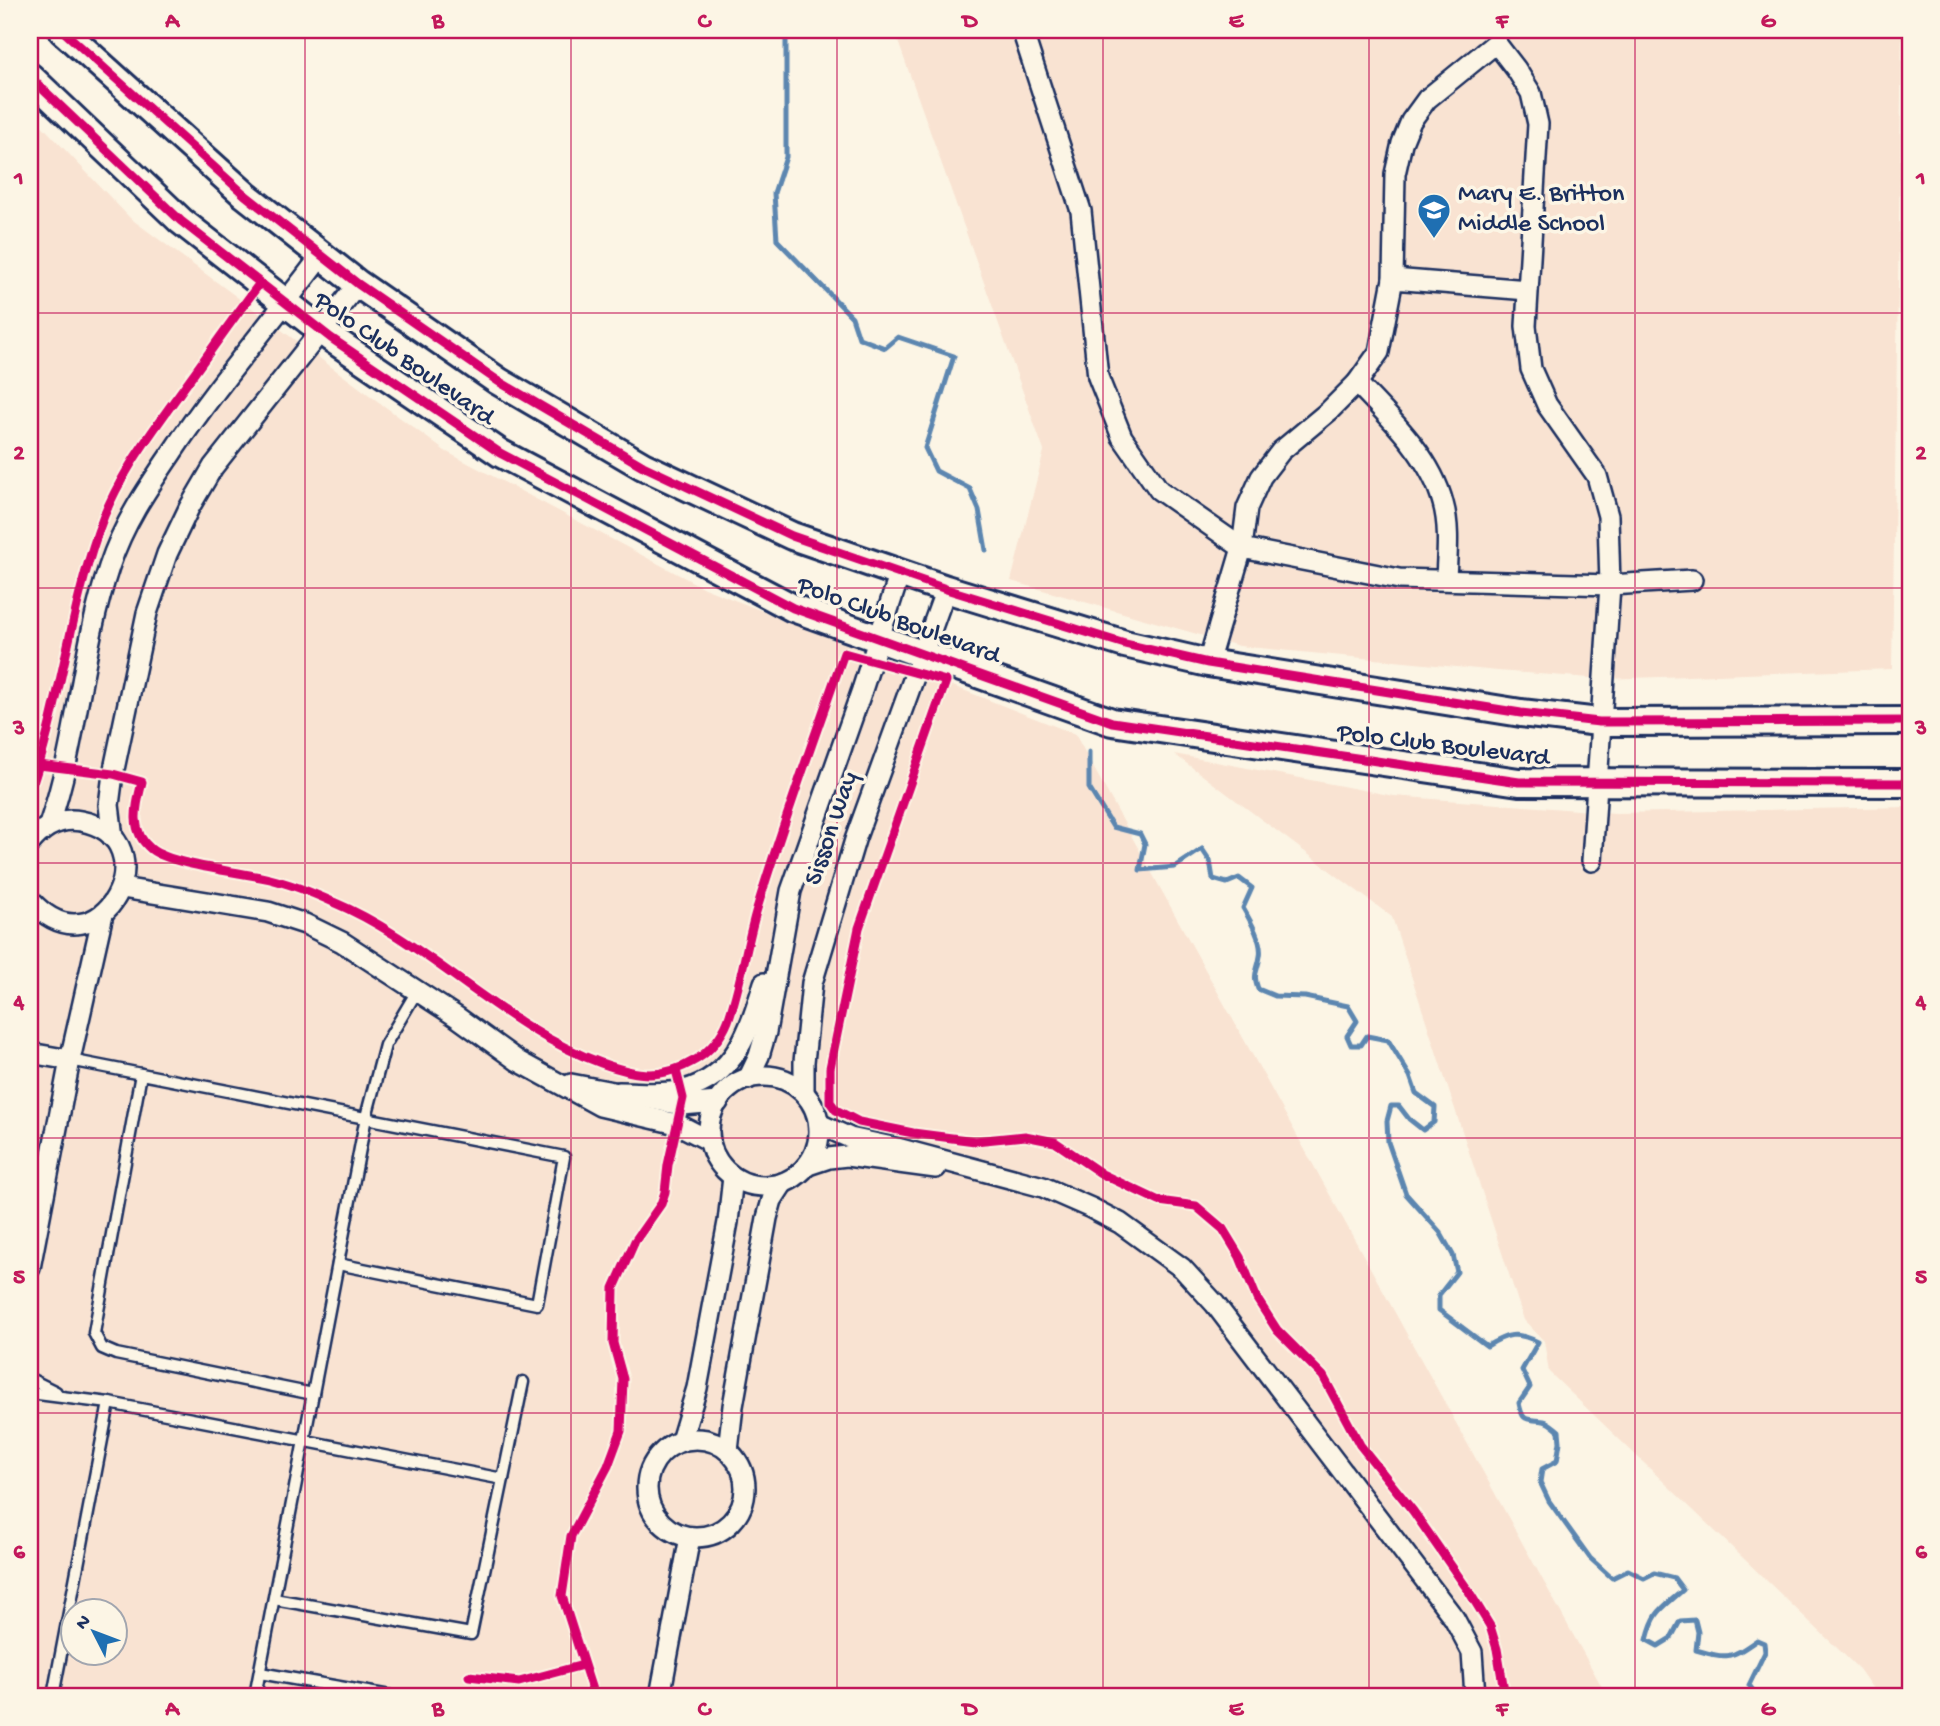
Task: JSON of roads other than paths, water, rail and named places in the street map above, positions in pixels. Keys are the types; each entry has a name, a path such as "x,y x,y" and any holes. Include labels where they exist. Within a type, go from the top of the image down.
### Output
{"street":[{"name":"Polo Club Boulevard","path":"62,30 246,195 358,284 498,380 643,466 792,536 946,589 1125,644 1208,663 1521,713 1599,722 1910,721"},
{"path":"1025,30 1025,39 1081,211 1098,377 1122,437 1159,490 1242,548 1399,579 1610,586 1692,580"},
{"path":"1208,663 1242,548 1247,508 1261,477 1281,451 1329,411 1357,383 1379,352 1393,279 1395,174 1406,132 1427,99 1491,36 1517,69 1531,93 1538,124 1526,326 1531,369 1547,405 1597,476 1608,516 1610,586 1592,861"},
{"name":"Polo Club Boulevard","path":"30,77 181,221 321,331 500,453 793,608 1112,722 1519,782 1910,783"},
{"path":"49,825 67,768 94,619 110,566 133,509 205,404 321,256"},
{"path":"1393,279 1528,290"},
{"path":"113,838 109,805 113,774 147,613 167,554 189,508 214,467 358,284"},
{"path":"1357,383 1402,432 1435,479 1444,503 1447,530 1446,579"},
{"name":"Sisson Way","path":"748,1079 766,1032 791,891 900,573"},
{"name":"Sisson Way","path":"804,1093 804,1062 813,983 855,840 946,589"},
{"path":"30,843 49,825 62,821 90,822 113,838 121,851 125,867 122,888 112,905 103,914 88,921 72,923 55,920 41,912 30,900"},
{"path":"122,888 268,912 305,923 342,942 518,1061 600,1106 677,1124 710,1142"},
{"path":"619,1092 682,1090 703,1083 725,1069 739,1052 755,1015 791,891"},
{"path":"30,1268 70,1060 103,914"},
{"path":"30,1053 70,1060"},
{"path":"763,1076 792,1083 804,1093 814,1107 819,1124 817,1146 808,1165 783,1183 757,1186 733,1177 715,1155 710,1142 712,1114 726,1092 748,1079 763,1076"},
{"path":"556,1081 682,1105 718,1102"},
{"path":"819,1124 850,1138 1043,1187 1120,1223 1182,1268 1215,1304 1454,1618 1472,1652 1475,1696"},
{"path":"808,1165 847,1156 892,1164 992,1174"},
{"path":"681,1441 697,1388 728,1222 733,1177"},
{"path":"728,1450 733,1406 767,1218 772,1200 783,1183"},
{"path":"697,1439 714,1442 728,1450 738,1462 744,1476 746,1493 742,1508 733,1521 720,1531 706,1536 690,1537 674,1532 661,1522 651,1509 647,1493 648,1476 655,1461 666,1449 681,1441 697,1439"},
{"path":"660,1696 690,1537"}],"lane":[{"path":"255,1696 366,1117 385,1045 417,991"},
{"path":"70,1060 564,1157 537,1304 338,1264"},
{"path":"141,1074 94,1333 102,1348 116,1354 313,1394"},
{"path":"30,1379 63,1396"},
{"path":"274,1599 471,1634 523,1382"},
{"path":"30,1393 109,1403 503,1479"},
{"path":"53,1696 109,1403"},
{"path":"260,1673 390,1696"}],"waterway":[{"path":"786,30 786,157 774,193 777,240 852,317 859,338 885,348 898,337 954,356 925,448 936,471 970,489 979,510 986,550"},
{"path":"1089,752 1089,788 1113,827 1140,834 1145,844 1140,870 1175,867 1202,849 1210,861 1213,879 1227,883 1239,878 1252,888 1243,908 1260,944 1255,976 1258,989 1275,996 1305,997 1348,1006 1357,1021 1347,1036 1351,1045 1361,1045 1367,1036 1388,1040 1410,1076 1416,1093 1435,1107 1434,1122 1423,1130 1409,1119 1399,1106 1391,1106 1387,1121 1388,1142 1406,1194 1440,1232 1453,1255 1457,1272 1439,1295 1439,1310 1487,1346 1512,1335 1524,1336 1538,1342 1522,1370 1530,1387 1519,1403 1524,1417 1546,1422 1559,1431 1557,1461 1542,1469 1540,1482 1549,1501 1590,1558 1612,1578 1628,1570 1644,1578 1654,1573 1674,1578 1683,1590 1656,1616 1647,1640 1658,1646 1671,1638 1680,1621 1695,1620 1698,1632 1696,1650 1728,1656 1757,1640 1764,1643 1765,1652 1749,1685 1757,1696"},
{"path":"1776,1696 1791,1696"}],"place":[{"name":"Mary E. Britton Middle School","path":"1434,240"}]}
